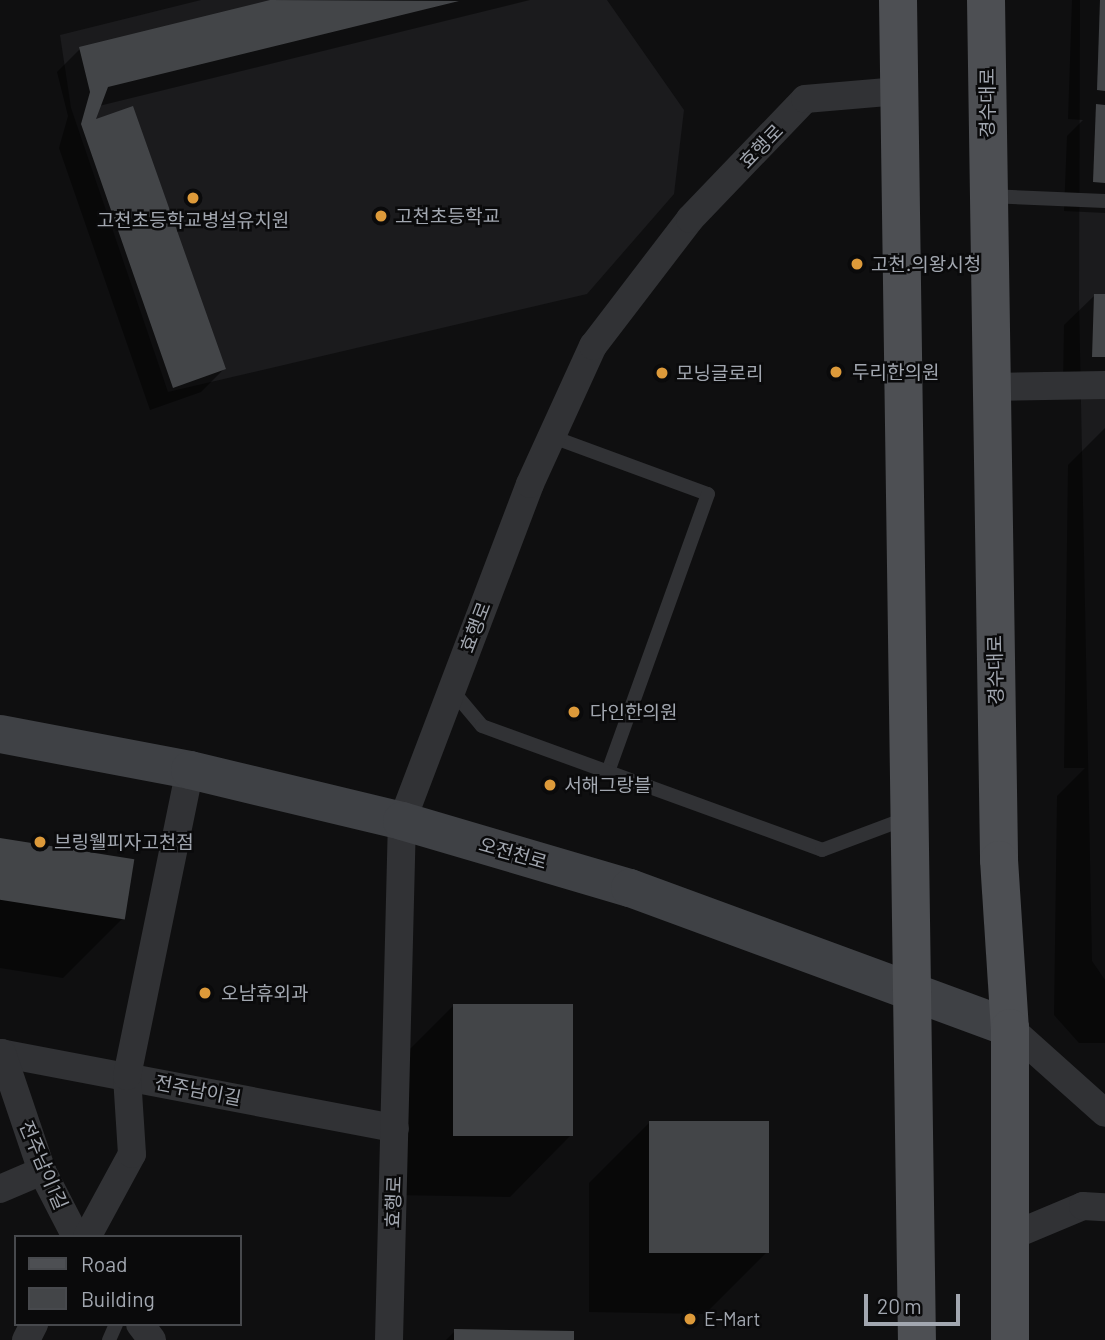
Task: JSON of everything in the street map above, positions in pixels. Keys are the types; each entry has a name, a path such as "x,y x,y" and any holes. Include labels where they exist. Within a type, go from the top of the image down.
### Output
{"main road":[{"path":"898,0 917,1340"},
{"name":"경수대로","path":"986,0 989,387 999,860 1010,1028 1010,1340"}],"street":[{"name":"효행로","path":"389,1340 402,821 550,436 593,346 690,219 805,99 899,91"},
{"path":"989,387 1105,385"},
{"name":"오전천로","path":"0,734 190,770 402,821 630,888 914,990 1010,1028"},
{"path":"89,1235 132,1154 127,1076 190,770"},
{"path":"1010,1028 1105,1113"},
{"name":"전주남이길","path":"1,1053 395,1128"},
{"name":"전주남이1길","path":"1,1053 42,1171 75,1235"},
{"path":"0,1189 42,1171"},
{"path":"1009,1237 1083,1206 1105,1207"},
{"path":"141,1326 152,1340"}],"lane":[{"path":"987,196 1105,201"},
{"path":"550,436 708,495 608,772"},
{"path":"451,689 482,726 822,850 911,816"}],"shaded area":[{"name":"고천초등학교","path":"201,0 607,0 684,110 674,194 587,294 168,392 71,108 60,35"},
{"path":"1080,0 1105,0 1105,980 1092,961 1079,301"}],"building":[{"path":"270,0 459,1 108,87 96,119 133,106 226,369 173,388 81,124 90,92 79,47"},
{"path":"1100,0 1105,0 1105,91 1097,90"},
{"path":"1096,104 1105,105 1105,183 1093,182"},
{"path":"1094,294 1105,294 1105,357 1092,357"},
{"path":"0,838 134,859 125,920 0,900"},
{"path":"453,1004 573,1004 573,1136 453,1136"},
{"path":"649,1121 769,1121 769,1253 649,1253"},
{"path":"454,1329 574,1331 574,1340 454,1340"}],"place":[{"name":"고천초등학교병설유치원","path":"193,198"},
{"name":"고천초등학교","path":"381,216"},
{"name":"고천.의왕시청","path":"857,264"},
{"name":"두리한의원","path":"836,372"},
{"name":"모닝글로리","path":"662,373"},
{"name":"다인한의원","path":"574,712"},
{"name":"서해그랑블","path":"550,785"},
{"name":"브링웰피자고천점","path":"40,842"},
{"name":"오남휴외과","path":"205,993"},
{"name":"E-Mart","path":"690,1319"}]}
